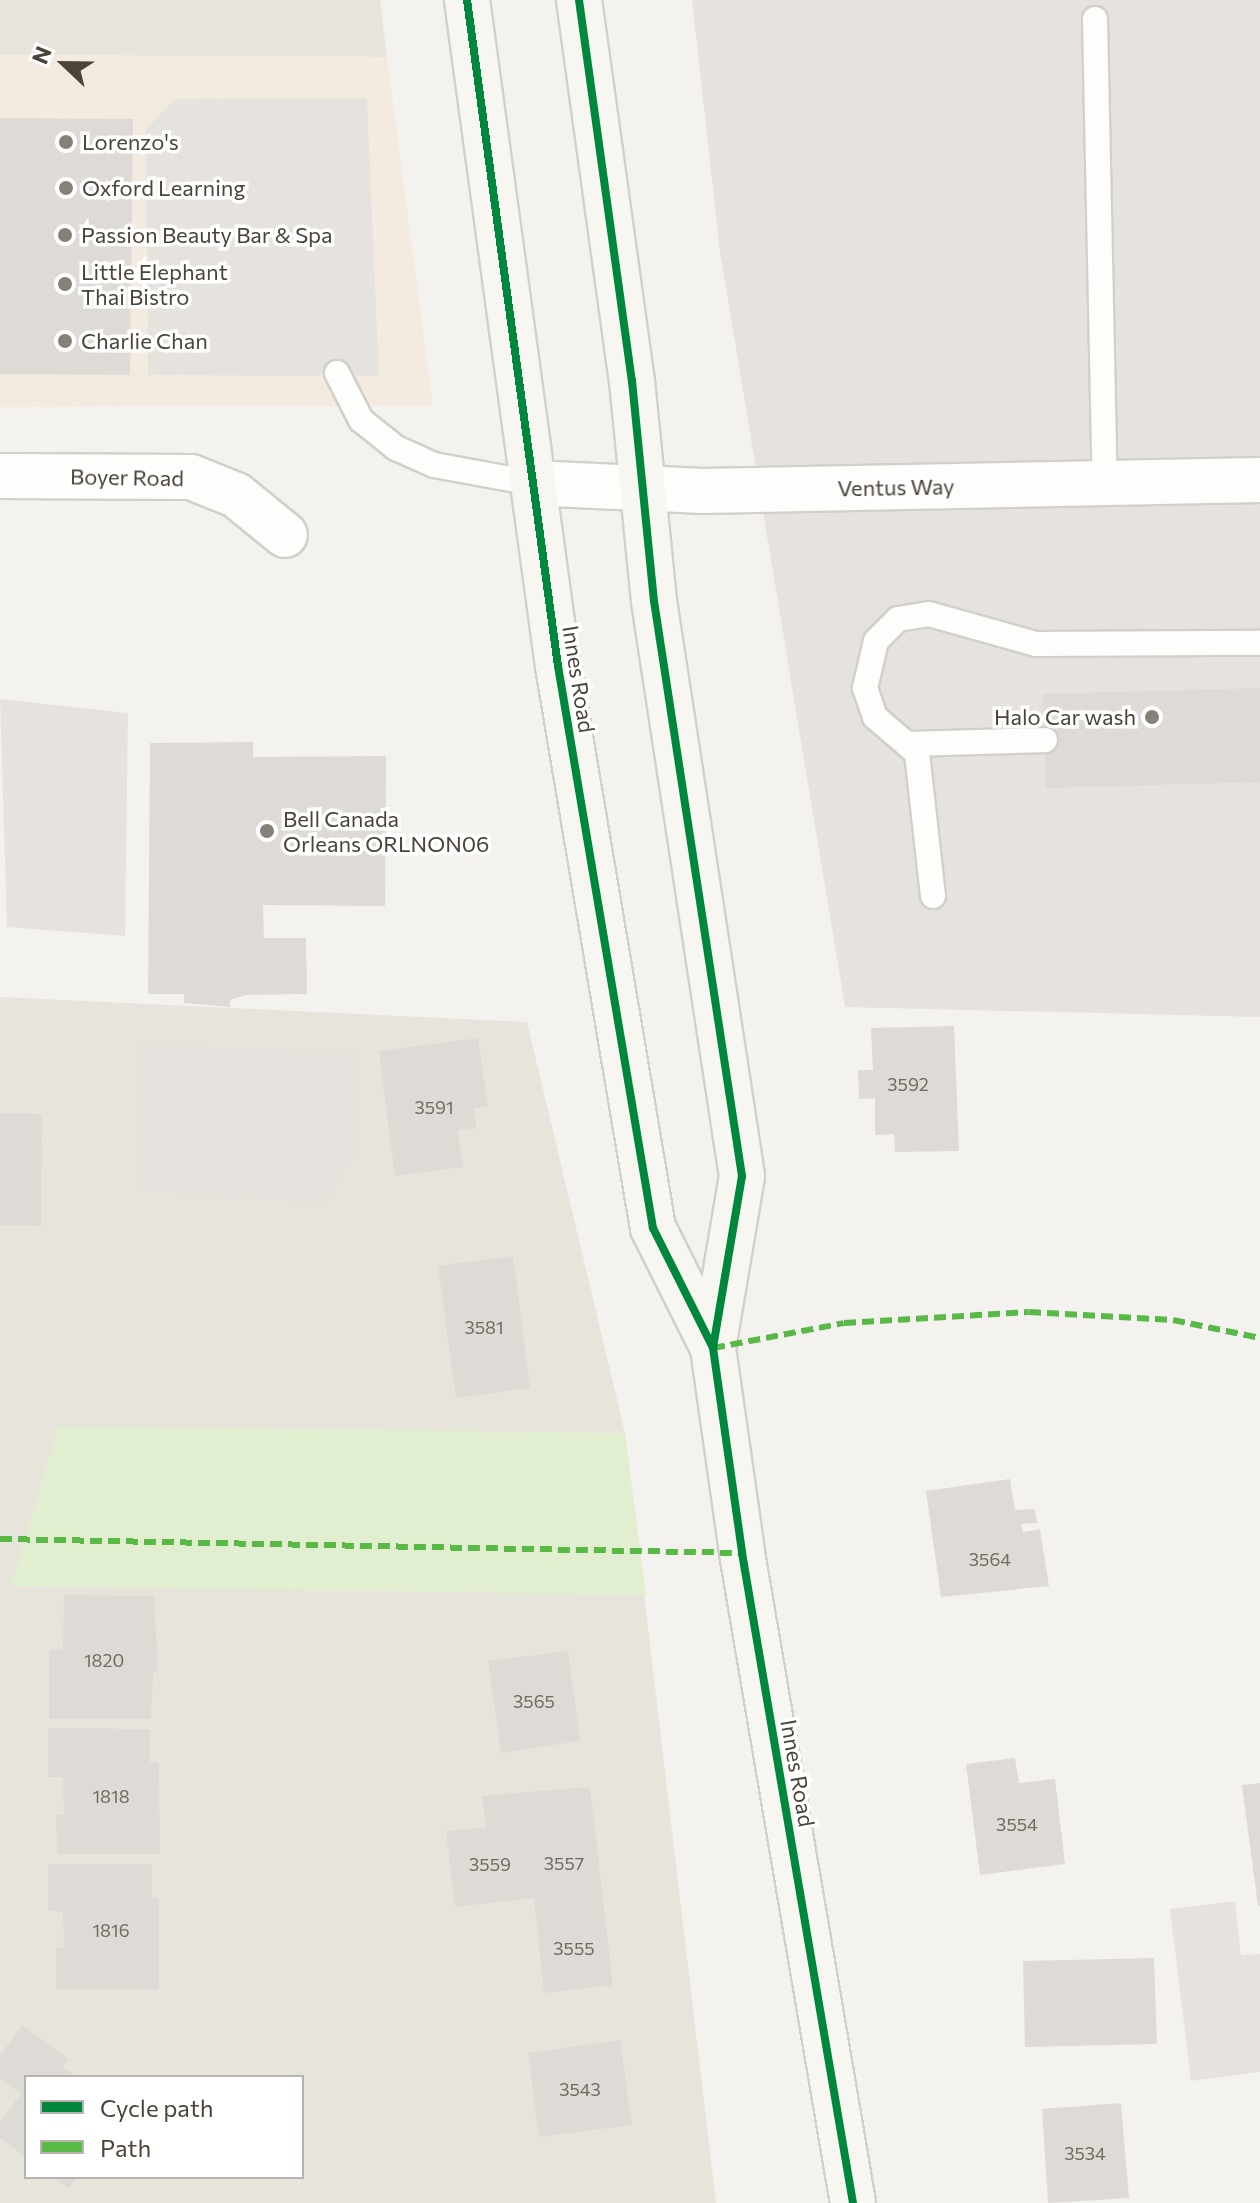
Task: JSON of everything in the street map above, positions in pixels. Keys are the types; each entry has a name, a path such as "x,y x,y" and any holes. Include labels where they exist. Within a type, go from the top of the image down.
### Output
{"main road":[{"name":"Innes Road","path":"467,0 532,483 653,1228 713,1348"},
{"name":"Innes Road","path":"579,0 632,381 641,491 742,1176 713,1348 742,1553 853,2203"}],"street":[{"name":"Boyer Road","path":"0,476 191,477 236,495 285,535"},
{"name":"Ventus Way","path":"532,483 641,491 1260,480"}],"lane":[{"path":"1095,19 1105,485"},
{"path":"337,373 361,420 396,448 434,465 532,483"},
{"path":"933,896 919,764 911,744 875,717 865,688 876,641 898,619 912,615 947,617 1036,644 1260,643"},
{"path":"911,744 1045,740"}],"shaded area":[{"path":"0,0 380,0 387,57 0,55"},
{"path":"692,0 1260,0 1260,1017 845,1007 720,252"},
{"path":"741,0 1260,0 1260,374 806,384 804,313 751,315"},
{"path":"0,55 387,57 433,406 0,407"},
{"path":"367,98 379,376 148,375 146,129 175,99"},
{"path":"0,699 128,713 125,936 7,927"},
{"path":"1260,822 1260,966 924,973 912,859 964,826"},
{"path":"0,997 527,1022 625,1433 716,2203 0,2203"},
{"path":"137,1044 356,1054 360,1147 323,1203 138,1190"},
{"path":"1235,1901 1241,1955 1260,1954 1260,2072 1191,2081 1170,1909"}],"green space":[{"path":"58,1426 625,1433 646,1595 11,1586"}],"building":[{"path":"0,118 133,119 130,375 0,374"},
{"name":"Halo Car wash","path":"1260,688 1260,782 1046,788 1043,694"},
{"name":"Bell Canada Orleans ORLNON06","path":"253,742 253,757 386,756 385,906 263,905 264,938 306,938 307,994 246,995 230,1000 230,1007 184,1003 184,994 148,994 150,743"},
{"path":"954,1026 959,1151 895,1152 894,1134 875,1135 875,1098 859,1099 858,1070 873,1070 871,1028"},
{"path":"478,1038 488,1107 474,1108 476,1128 458,1130 463,1167 395,1176 379,1051"},
{"path":"0,1113 42,1114 41,1226 0,1225"},
{"path":"513,1256 530,1388 456,1398 438,1266"},
{"path":"1010,1479 1015,1510 1035,1509 1037,1523 1021,1524 1023,1532 1040,1529 1049,1586 941,1597 926,1491"},
{"path":"64,1595 154,1596 158,1670 153,1673 151,1719 49,1719 49,1650 63,1650"},
{"path":"568,1651 580,1741 501,1753 488,1661"},
{"path":"48,1728 150,1729 150,1762 159,1762 160,1854 57,1854 56,1815 64,1815 63,1777 48,1777"},
{"path":"1015,1758 1019,1783 1055,1779 1065,1864 980,1875 966,1764"},
{"path":"1260,1783 1260,1906 1258,1906 1242,1785"},
{"path":"590,1787 613,1985 544,1993 534,1898 455,1907 446,1831 486,1827 482,1796"},
{"path":"48,1864 152,1864 152,1898 159,1898 159,1989 56,1989 56,1948 64,1948 63,1912 48,1911"},
{"path":"1154,1958 1157,2044 1025,2047 1023,1961"},
{"path":"22,2025 69,2059 63,2067 74,2075 24,2075 24,2156 0,2138 0,2123 21,2093 0,2078 0,2056"},
{"path":"620,2040 632,2125 539,2137 528,2053"},
{"path":"1121,2103 1129,2198 1048,2203 1042,2109"},
{"path":"57,2179 76,2179 69,2188"}],"marked path":[{"path":"713,1348 844,1323 1029,1312 1173,1320 1260,1338"},
{"path":"0,1539 742,1553"}],"cycle path":[{"path":"467,0 558,666 653,1228 713,1348 742,1553 853,2203"},
{"path":"579,0 632,381 654,601 742,1176 713,1348"}],"place":[{"name":"Lorenzo's","path":"66,142"},
{"name":"Oxford Learning","path":"66,188"},
{"name":"Passion Beauty Bar & Spa","path":"65,235"},
{"name":"Little Elephant Thai Bistro","path":"65,284"},
{"name":"Charlie Chan","path":"65,341"},
{"name":"Halo Car wash","path":"1152,717"},
{"name":"Bell Canada Orleans ORLNON06","path":"267,831"}]}
